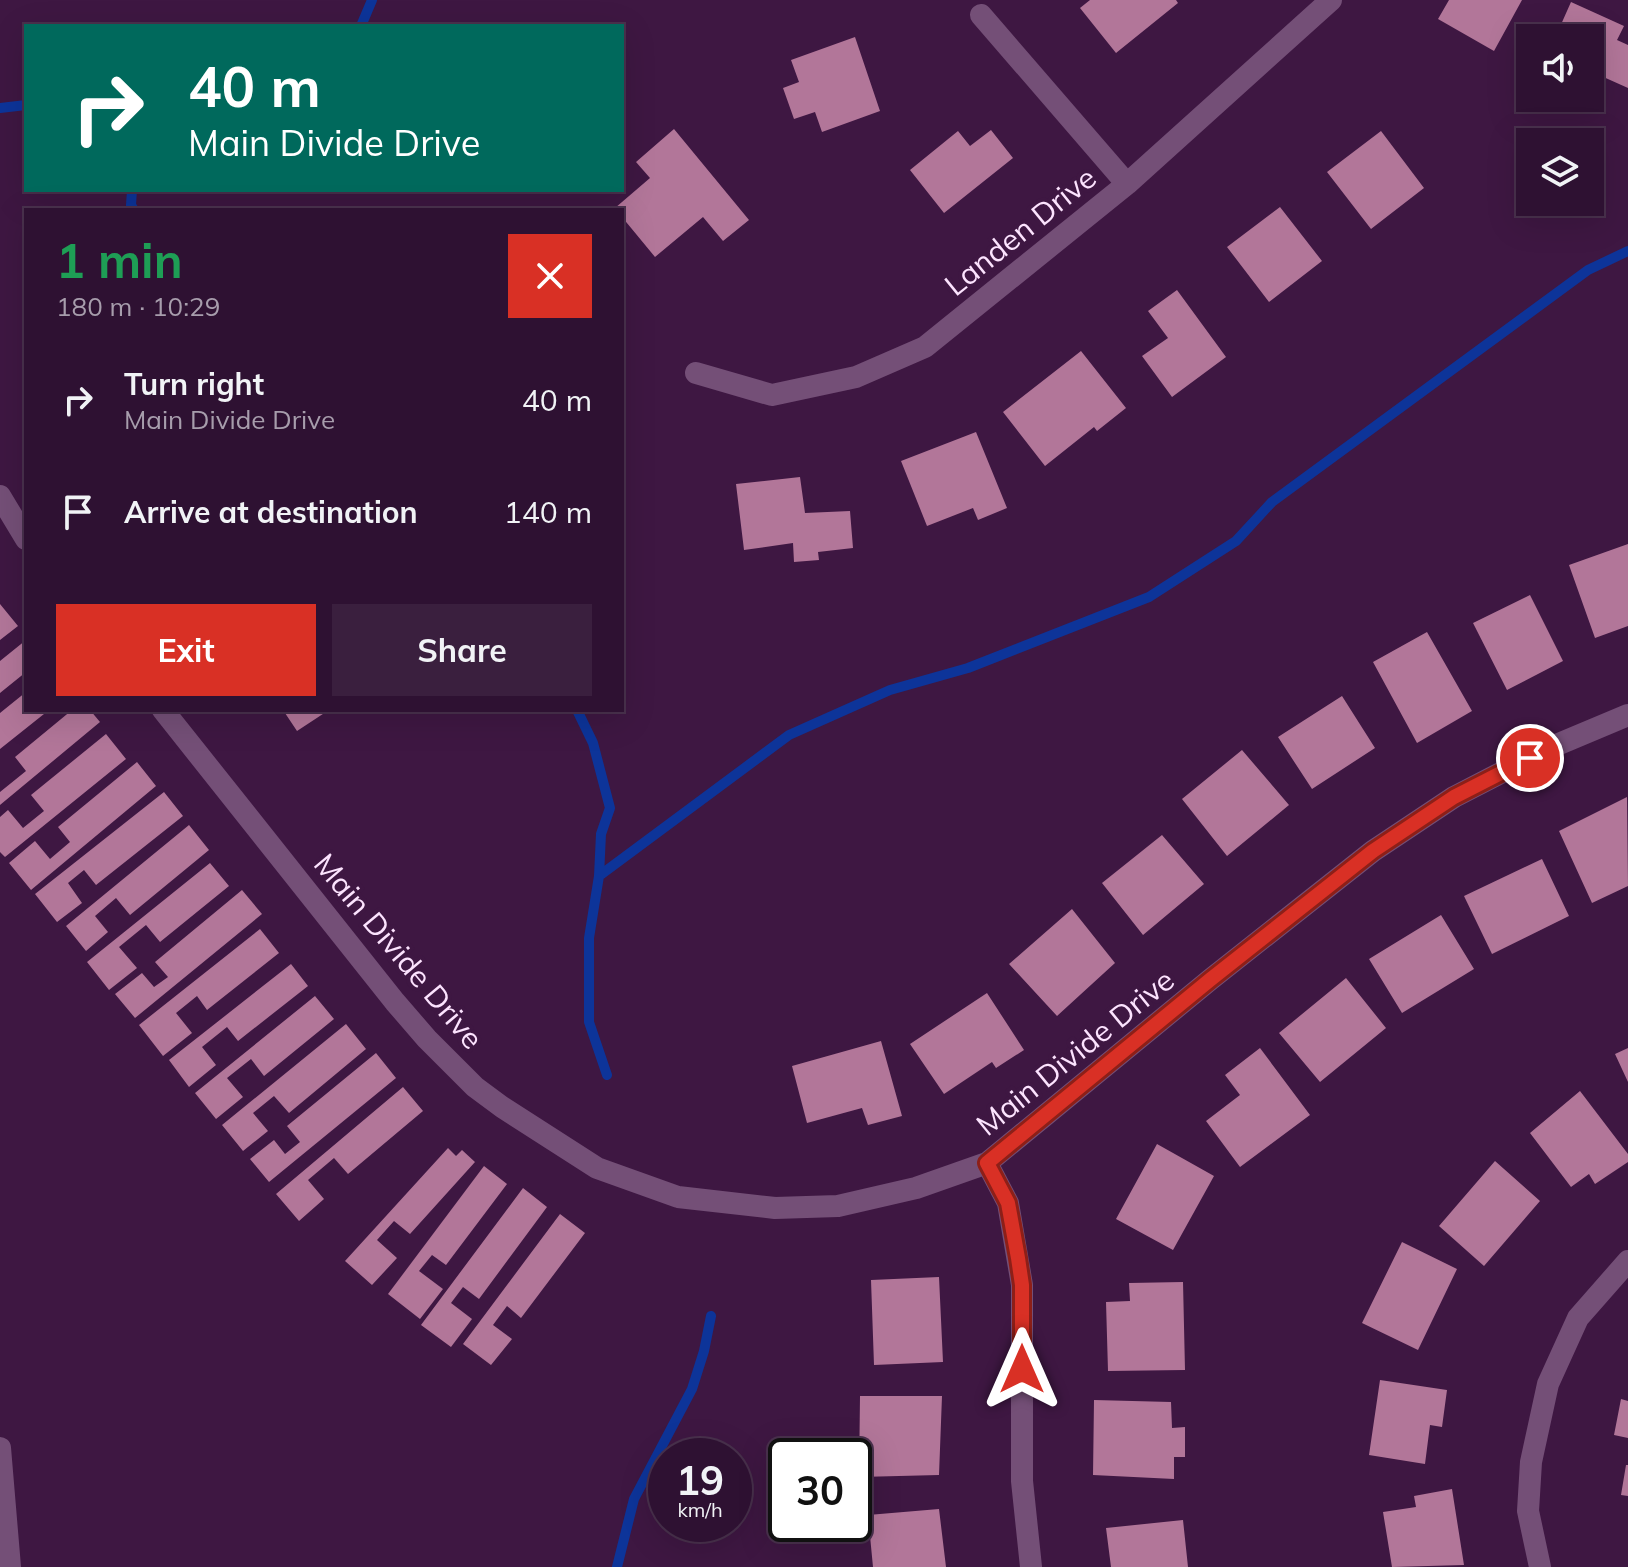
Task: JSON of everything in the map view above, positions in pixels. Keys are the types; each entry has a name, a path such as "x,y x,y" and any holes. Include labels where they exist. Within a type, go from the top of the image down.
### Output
{"street":[{"name":"Landen Drive","path":"696,373 772,395 856,377 925,347 1127,184 1331,0"},
{"path":"981,15 1127,184"},
{"path":"0,496 24,536"},
{"name":"Main Divide Drive","path":"165,712 427,1039 475,1087 597,1168 678,1197 775,1208 838,1206 916,1188 987,1163 1373,851 1454,797 1547,749 1628,715"},
{"path":"987,1163 1008,1203 1022,1285 1022,1481 1031,1567"},
{"path":"1540,1567 1528,1511 1531,1462 1548,1384 1578,1318 1628,1261"},
{"path":"0,1448 10,1567"}],"building":[{"path":"1090,0 1176,0 1178,3 1116,53 1080,8"},
{"path":"1449,0 1522,0 1494,51 1438,19"},
{"path":"1571,2 1624,26 1617,40 1628,45 1628,88 1604,77 1604,24 1561,24"},
{"path":"855,37 880,111 822,132 815,112 794,119 783,88 799,82 791,60"},
{"path":"674,129 749,220 723,241 703,217 655,257 624,219 624,208 615,208 650,178 636,162"},
{"path":"991,130 1013,158 944,213 910,170 958,131 970,146"},
{"path":"1381,131 1424,188 1371,229 1327,172"},
{"path":"1280,207 1322,261 1269,302 1227,247"},
{"path":"1177,290 1226,357 1172,397 1142,356 1168,338 1148,311"},
{"path":"1081,351 1126,408 1097,431 1094,427 1045,466 1003,412"},
{"path":"976,432 1007,508 978,520 973,508 927,526 901,461"},
{"path":"800,477 805,513 850,511 853,548 818,552 819,560 794,562 793,543 744,550 736,484"},
{"path":"1628,544 1628,626 1595,638 1569,565"},
{"path":"1530,595 1563,661 1507,690 1473,623"},
{"path":"0,604 18,626 0,640"},
{"path":"1427,632 1472,711 1417,743 1373,662"},
{"path":"24,642 24,674 0,693 0,661"},
{"path":"24,694 24,712 46,712 0,749 0,713"},
{"path":"1342,696 1375,748 1312,789 1278,737"},
{"path":"70,712 92,712 100,722 0,805 0,792 26,771 15,757"},
{"path":"284,712 326,712 297,731"},
{"path":"106,734 126,759 5,857 0,852 0,817 8,810 23,828 44,811 31,795"},
{"path":"1242,750 1289,805 1227,856 1182,799"},
{"path":"137,762 156,786 31,890 9,863 35,841 50,859 70,842 58,827"},
{"path":"164,792 183,816 96,885 84,870 68,883 82,903 57,922 35,894"},
{"path":"1627,797 1628,886 1592,903 1559,831"},
{"path":"189,825 209,850 130,915 116,898 95,916 108,932 86,951 66,926"},
{"path":"1162,835 1204,884 1143,935 1102,883"},
{"path":"1542,859 1569,916 1492,954 1464,896"},
{"path":"210,863 229,886 160,942 146,925 119,947 137,968 109,990 87,962"},
{"path":"242,890 262,914 135,1018 115,994 142,973 154,987 168,977 155,962"},
{"path":"1072,909 1115,963 1057,1016 1009,964"},
{"path":"1441,915 1474,969 1402,1013 1369,959"},
{"path":"260,929 279,953 207,1010 197,996 176,1013 192,1033 163,1056 139,1025"},
{"path":"291,964 308,986 238,1041 227,1027 202,1047 216,1065 189,1087 169,1060"},
{"path":"1346,978 1386,1028 1320,1082 1279,1033"},
{"path":"987,993 1024,1050 996,1068 992,1062 944,1094 910,1044"},
{"path":"315,996 334,1019 264,1076 251,1059 227,1078 243,1097 216,1119 195,1093"},
{"path":"346,1024 366,1049 289,1113 274,1096 253,1113 268,1131 243,1151 222,1125"},
{"path":"881,1041 902,1116 868,1125 862,1108 807,1123 792,1066"},
{"path":"1260,1048 1310,1115 1240,1167 1206,1121 1240,1095 1225,1075"},
{"path":"1628,1048 1628,1082 1615,1054"},
{"path":"376,1053 396,1078 269,1182 250,1159 274,1140 285,1154 300,1142 287,1126"},
{"path":"403,1087 423,1111 348,1174 334,1158 308,1180 324,1199 299,1221 276,1194"},
{"path":"1580,1091 1628,1154 1628,1162 1595,1184 1589,1174 1571,1187 1530,1133"},
{"path":"1157,1144 1214,1176 1173,1250 1116,1219"},
{"path":"448,1148 456,1156 462,1150 475,1162 410,1234 394,1221 377,1240 397,1258 372,1285 345,1261"},
{"path":"1495,1161 1540,1201 1484,1266 1439,1226"},
{"path":"484,1166 507,1184 446,1265 432,1255 419,1271 443,1289 420,1319 388,1294"},
{"path":"523,1188 547,1207 479,1299 463,1287 451,1303 472,1319 451,1347 421,1325"},
{"path":"560,1214 585,1233 521,1318 507,1306 493,1325 512,1339 491,1365 463,1344"},
{"path":"1402,1242 1457,1269 1418,1350 1362,1323"},
{"path":"939,1277 943,1362 874,1365 871,1280"},
{"path":"1183,1282 1185,1370 1108,1371 1106,1302 1130,1301 1129,1283"},
{"path":"1380,1380 1447,1390 1442,1427 1430,1425 1425,1464 1369,1455"},
{"path":"860,1396 942,1396 939,1475 872,1477 872,1438 859,1438"},
{"path":"1621,1399 1628,1401 1628,1438 1614,1435"},
{"path":"1094,1400 1171,1402 1172,1428 1185,1427 1185,1457 1174,1457 1174,1479 1093,1475"},
{"path":"1628,1465 1628,1496 1621,1495"},
{"path":"1452,1489 1464,1565 1392,1567 1383,1512 1416,1507 1414,1496"},
{"path":"939,1509 946,1567 873,1567 872,1515"},
{"path":"1183,1520 1188,1567 1111,1567 1106,1528"}],"waterway":[{"path":"362,24 372,0"},
{"path":"0,108 24,105"},
{"path":"132,192 133,208"},
{"path":"599,876 789,735 890,690 968,668 1149,597 1236,541 1272,502 1588,270 1628,251"},
{"path":"578,712 593,743 610,808 601,834 599,876 589,938 589,1022 607,1075"},
{"path":"617,1567 634,1499 692,1389 711,1316"}],"route":[{"path":"1022,1369 1022,1285 1018,1258 1008,1203 987,1163 1373,851 1454,797 1530,758"}]}
